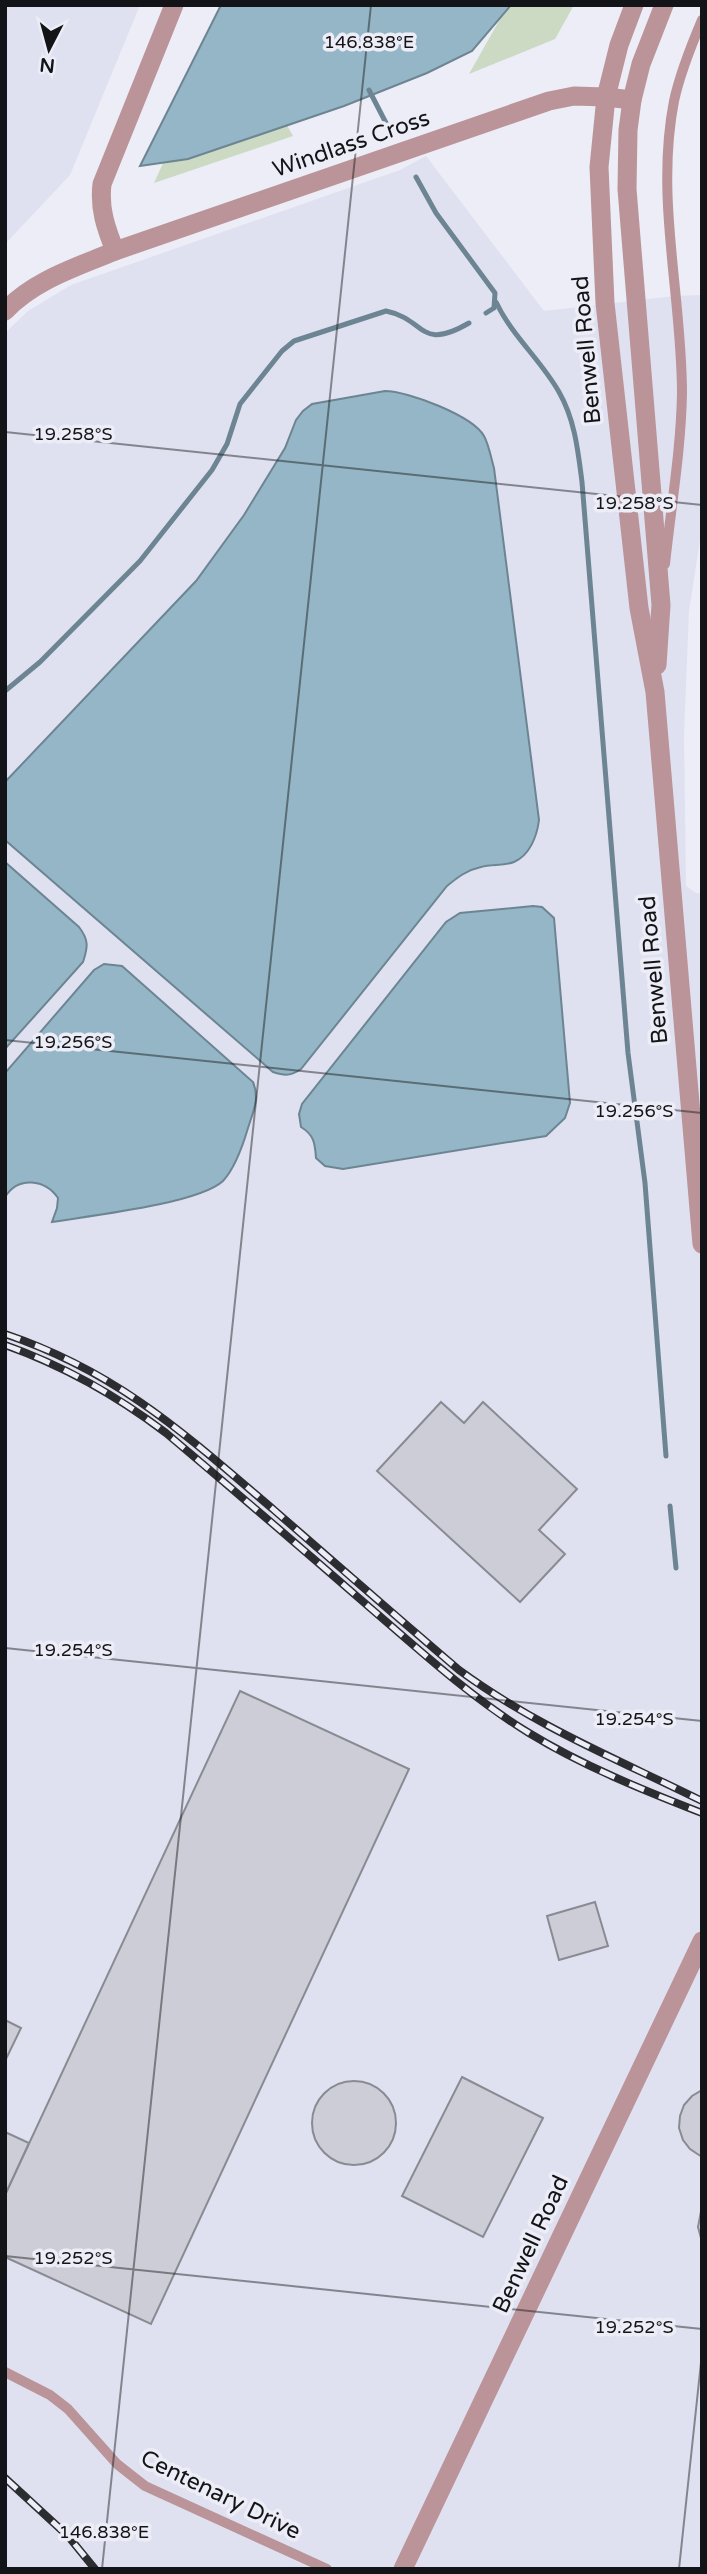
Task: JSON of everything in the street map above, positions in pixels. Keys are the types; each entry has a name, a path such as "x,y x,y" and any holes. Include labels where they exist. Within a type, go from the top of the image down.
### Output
{"street":[{"path":"115,251 103,220 100,202 102,184 174,5"},
{"name":"Benwell Road","path":"634,5 619,45 606,97 599,167 605,303 639,608 655,692 693,1052 702,1244"},
{"name":"Benwell Road","path":"655,692 661,605 627,180 628,130 632,100 641,64 664,5"},
{"name":"Windlass Cross","path":"5,311 18,297 60,274 115,251 549,102 574,96 632,100"},
{"name":"Benwell Road","path":"403,2569 702,1941"}],"lane":[{"name":"Benwell Road","path":"661,605 681,394 668,200 669,138 683,68 702,20"},
{"name":"Centenary Drive","path":"5,2372 40,2389 59,2402 117,2464 145,2486 327,2569"}],"shaded area":[{"path":"5,5 140,5 70,175 5,244"},
{"path":"426,156 544,311 702,295 702,527 689,611 684,735 686,886 702,894 702,2569 5,2569 5,333 28,311 71,285 400,170"}],"green space":[{"path":"508,5 574,5 555,39 469,74"},
{"path":"228,21 293,136 154,183"}],"water":[{"path":"221,5 511,5 472,51 427,73 344,106 188,159 140,166"},
{"path":"385,391 409,395 454,413 478,428 487,443 494,468 539,820 532,844 520,859 471,870 447,886 301,1069 291,1074 281,1074 273,1072 5,840 5,782 196,581 244,515 285,448 296,420 303,411 312,404"},
{"path":"5,862 79,927 87,944 83,962 5,1049"},
{"path":"542,907 554,918 570,1103 565,1118 546,1136 343,1169 325,1166 316,1158 311,1136 301,1127 299,1114 302,1104 446,922 460,913"},
{"path":"104,964 122,966 253,1082 255,1105 235,1163 223,1181 210,1189 142,1208 52,1222 58,1198 46,1187 32,1182 24,1183 10,1190 5,1197 5,1073 94,970"}],"building":[{"path":"441,1402 464,1423 483,1402 577,1489 539,1530 565,1554 520,1602 377,1471"},
{"path":"240,1691 409,1769 151,2324 5,2257 5,2195"},
{"path":"595,1902 608,1946 559,1960 547,1916"},
{"path":"5,2020 21,2028 5,2061"},
{"path":"462,2077 543,2118 483,2237 402,2196"},
{"path":"354,2081 377,2088 389,2100 396,2123 389,2146 377,2158 354,2165 331,2158 319,2146 312,2123 319,2100 331,2088"},
{"path":"702,2090 702,2157 690,2149 679,2128 684,2105"},
{"path":"5,2132 29,2143 5,2195"},
{"path":"702,2206 702,2242 698,2227"}],"waterway":[{"path":"369,90 386,123"},
{"path":"416,177 436,213 495,293 494,308 486,313"},
{"path":"496,302 510,326 559,392 572,425 579,459 628,1053 645,1183 666,1456"},
{"path":"5,691 40,662 140,561 212,470 227,444 240,404 282,351 294,341 386,311 409,320 431,334 453,331 469,323"},
{"path":"670,1506 676,1568"}],"railway":[{"path":"5,1334 82,1367 149,1408 211,1456 459,1670 488,1690 578,1741 702,1801"},
{"path":"5,1345 48,1362 89,1383 166,1433 430,1660 508,1720 592,1767 702,1813"},
{"path":"5,2478 68,2536 95,2569"}]}
